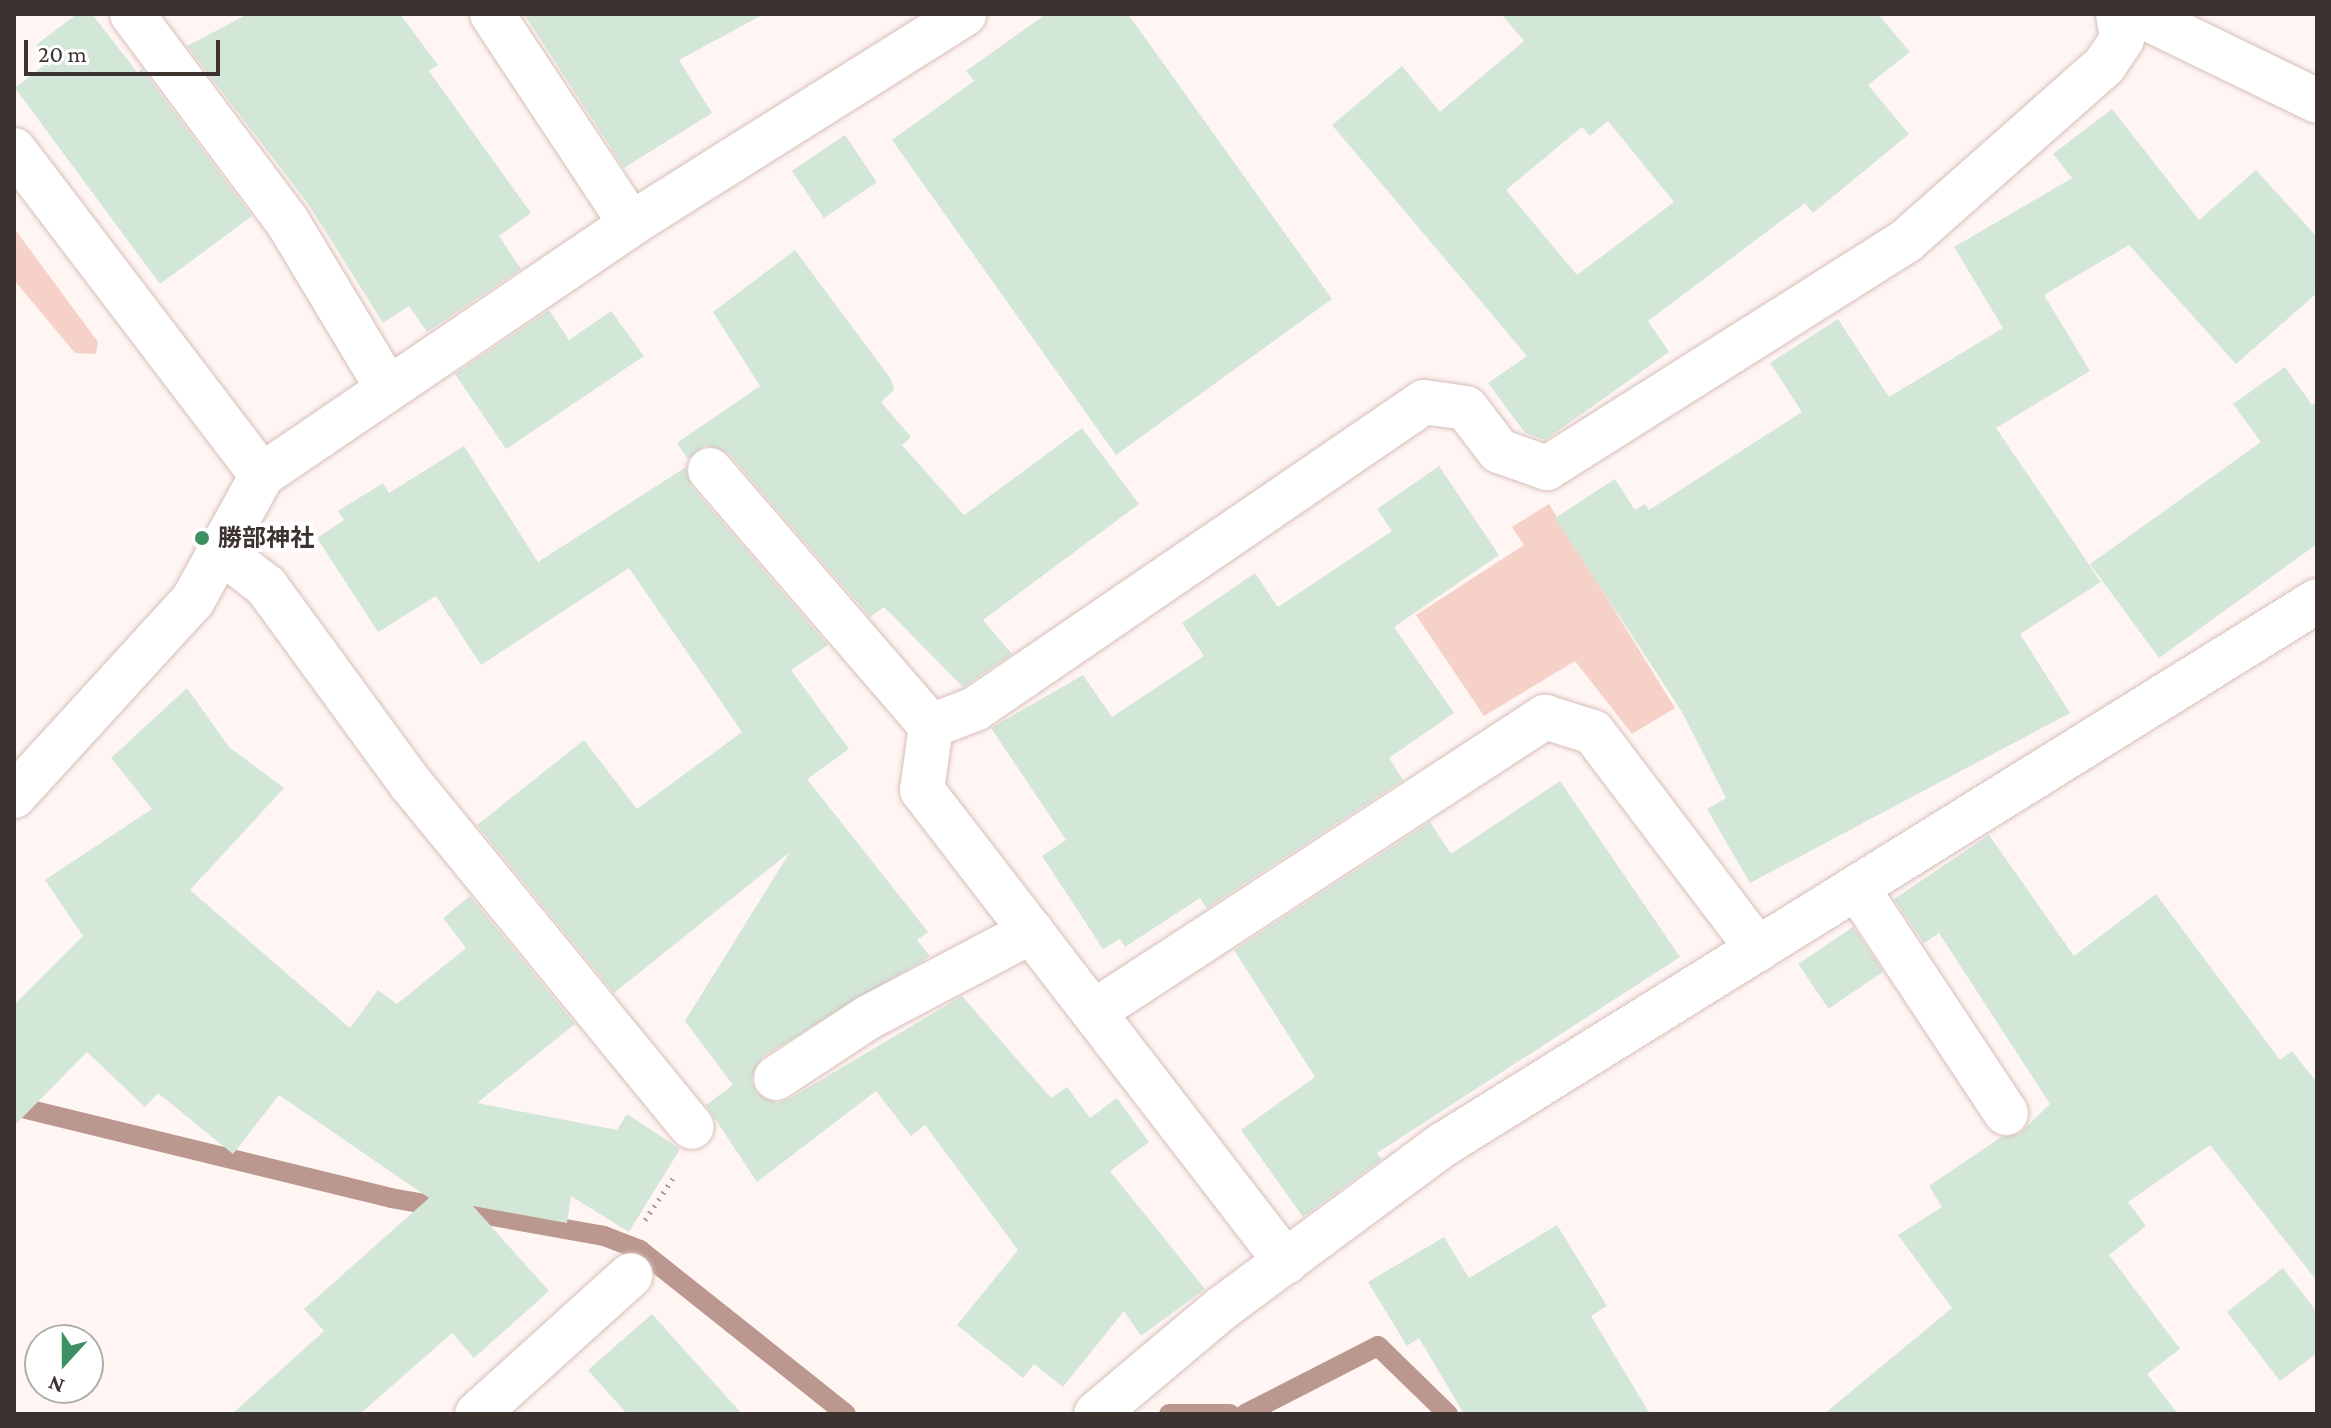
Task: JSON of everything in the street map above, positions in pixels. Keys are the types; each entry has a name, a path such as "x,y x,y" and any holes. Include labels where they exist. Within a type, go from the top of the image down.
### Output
{"street":[{"path":"132,14 287,221 386,386"},
{"path":"492,14 631,224"},
{"path":"14,796 193,600 218,549 262,475 386,386 631,224 964,14"},
{"path":"931,726 975,709 1424,402 1466,408 1499,451 1547,468 1906,241 2104,66 2122,39 2118,14"},
{"path":"2138,14 2317,101"},
{"path":"14,150 262,475"},
{"path":"710,470 931,726 922,790 1286,1262"},
{"path":"218,549 266,586 411,784 692,1127"},
{"path":"1096,1414 1286,1262 1444,1144 2317,601"},
{"path":"1095,1011 1545,717 1593,732 1758,949"},
{"path":"1857,888 2006,1113"},
{"path":"776,1078 869,1017 1032,931"},
{"path":"477,1414 631,1275"}],"shaded area":[{"path":"14,228 98,342 96,354 75,353 14,280"},
{"path":"1549,504 1675,708 1632,734 1575,661 1484,716 1416,615 1524,545 1512,527"}],"building":[{"path":"77,14 92,14 137,72 142,69 252,216 160,284 15,88 48,62 36,45"},
{"path":"248,14 400,14 438,65 429,71 531,213 499,236 521,269 427,332 409,306 383,323 309,205 187,46"},
{"path":"524,14 764,14 679,60 712,113 624,168"},
{"path":"1046,14 1128,14 1332,299 1116,455 892,140 974,81 966,71"},
{"path":"1501,14 1878,14 1910,52 1868,85 1909,134 1813,213 1805,203 1648,321 1669,352 1545,440 1525,433 1488,383 1527,356 1332,125 1402,66 1440,112 1524,41","holes":["1608,121 1674,202 1577,275 1506,190 1582,127 1590,136"]},
{"path":"2112,109 2199,220 2256,170 2317,237 2317,293 2236,364 2129,245 2044,295 2090,371 1996,428 2101,582 2020,634 2070,713 1750,883 1707,809 1726,798 1682,712 1555,518 1615,479 1635,510 1645,504 1649,510 1802,412 1770,363 1838,319 1889,397 2003,328 1954,247 2072,178 2053,154"},
{"path":"845,135 877,182 824,218 792,171"},
{"path":"795,250 891,379 894,390 881,402 911,437 902,445 964,515 1082,428 1139,504 983,620 1012,654 963,687 884,607 870,617 728,453 706,445 688,459 677,443 760,386 713,312"},
{"path":"549,310 569,340 611,311 644,356 506,449 455,374"},
{"path":"2285,367 2312,405 2317,402 2317,544 2159,658 2090,564 2261,442 2233,404"},
{"path":"464,446 538,562 686,467 691,486 828,645 791,670 849,749 807,779 928,932 917,940 930,956 762,1057 751,1079 756,1092 777,1103 789,1099 962,996 1051,1098 1067,1087 1090,1118 1117,1098 1149,1142 1110,1171 1205,1289 1141,1336 1124,1311 1063,1387 1034,1364 1023,1378 957,1325 1018,1250 925,1125 911,1136 876,1091 757,1182 706,1105 733,1085 685,1021 790,852 614,993 477,825 584,740 637,809 742,732 629,568 481,665 436,596 378,632 317,538 344,520 338,511 383,483 389,493"},
{"path":"1439,466 1499,555 1394,627 1454,713 1389,758 1403,780 1207,908 1200,898 1125,947 1120,939 1103,949 1042,856 1066,840 991,728 1083,675 1112,717 1204,656 1182,623 1255,573 1278,607 1392,531 1377,509"},
{"path":"187,688 229,747 284,788 190,890 350,1028 378,990 397,1004 466,948 443,918 470,896 575,1024 477,1103 617,1130 627,1114 680,1149 629,1232 571,1196 567,1223 473,1206 549,1291 474,1358 452,1333 360,1414 232,1414 324,1331 304,1309 429,1198 279,1095 233,1154 158,1093 145,1107 87,1052 14,1126 14,1005 83,936 45,880 152,809 111,758"},
{"path":"1560,781 1680,957 1377,1153 1382,1159 1303,1217 1241,1130 1315,1077 1234,950 1430,822 1451,854"},
{"path":"1989,835 2074,956 2156,894 2280,1060 2292,1051 2317,1083 2317,1281 2210,1145 2128,1202 2146,1226 2109,1255 2180,1349 2147,1374 2178,1414 1824,1414 1952,1308 1898,1235 1942,1207 1929,1186 2001,1137 2020,1133 2050,1104 1939,933 1924,943 1894,899"},
{"path":"1853,927 1883,972 1828,1009 1798,964"},
{"path":"1557,1225 1607,1306 1591,1316 1650,1414 1464,1414 1419,1338 1407,1346 1368,1282 1444,1237 1469,1278"},
{"path":"2283,1268 2317,1312 2317,1353 2280,1381 2227,1312"},
{"path":"652,1314 742,1414 627,1414 588,1370"}],"waterway":[{"path":"14,1106 391,1198 604,1236 640,1250 846,1414"},
{"path":"1245,1414 1378,1346 1448,1414"},
{"path":"1169,1414 1230,1414"}],"place":[{"name":"勝部神社","path":"202,538"}]}
